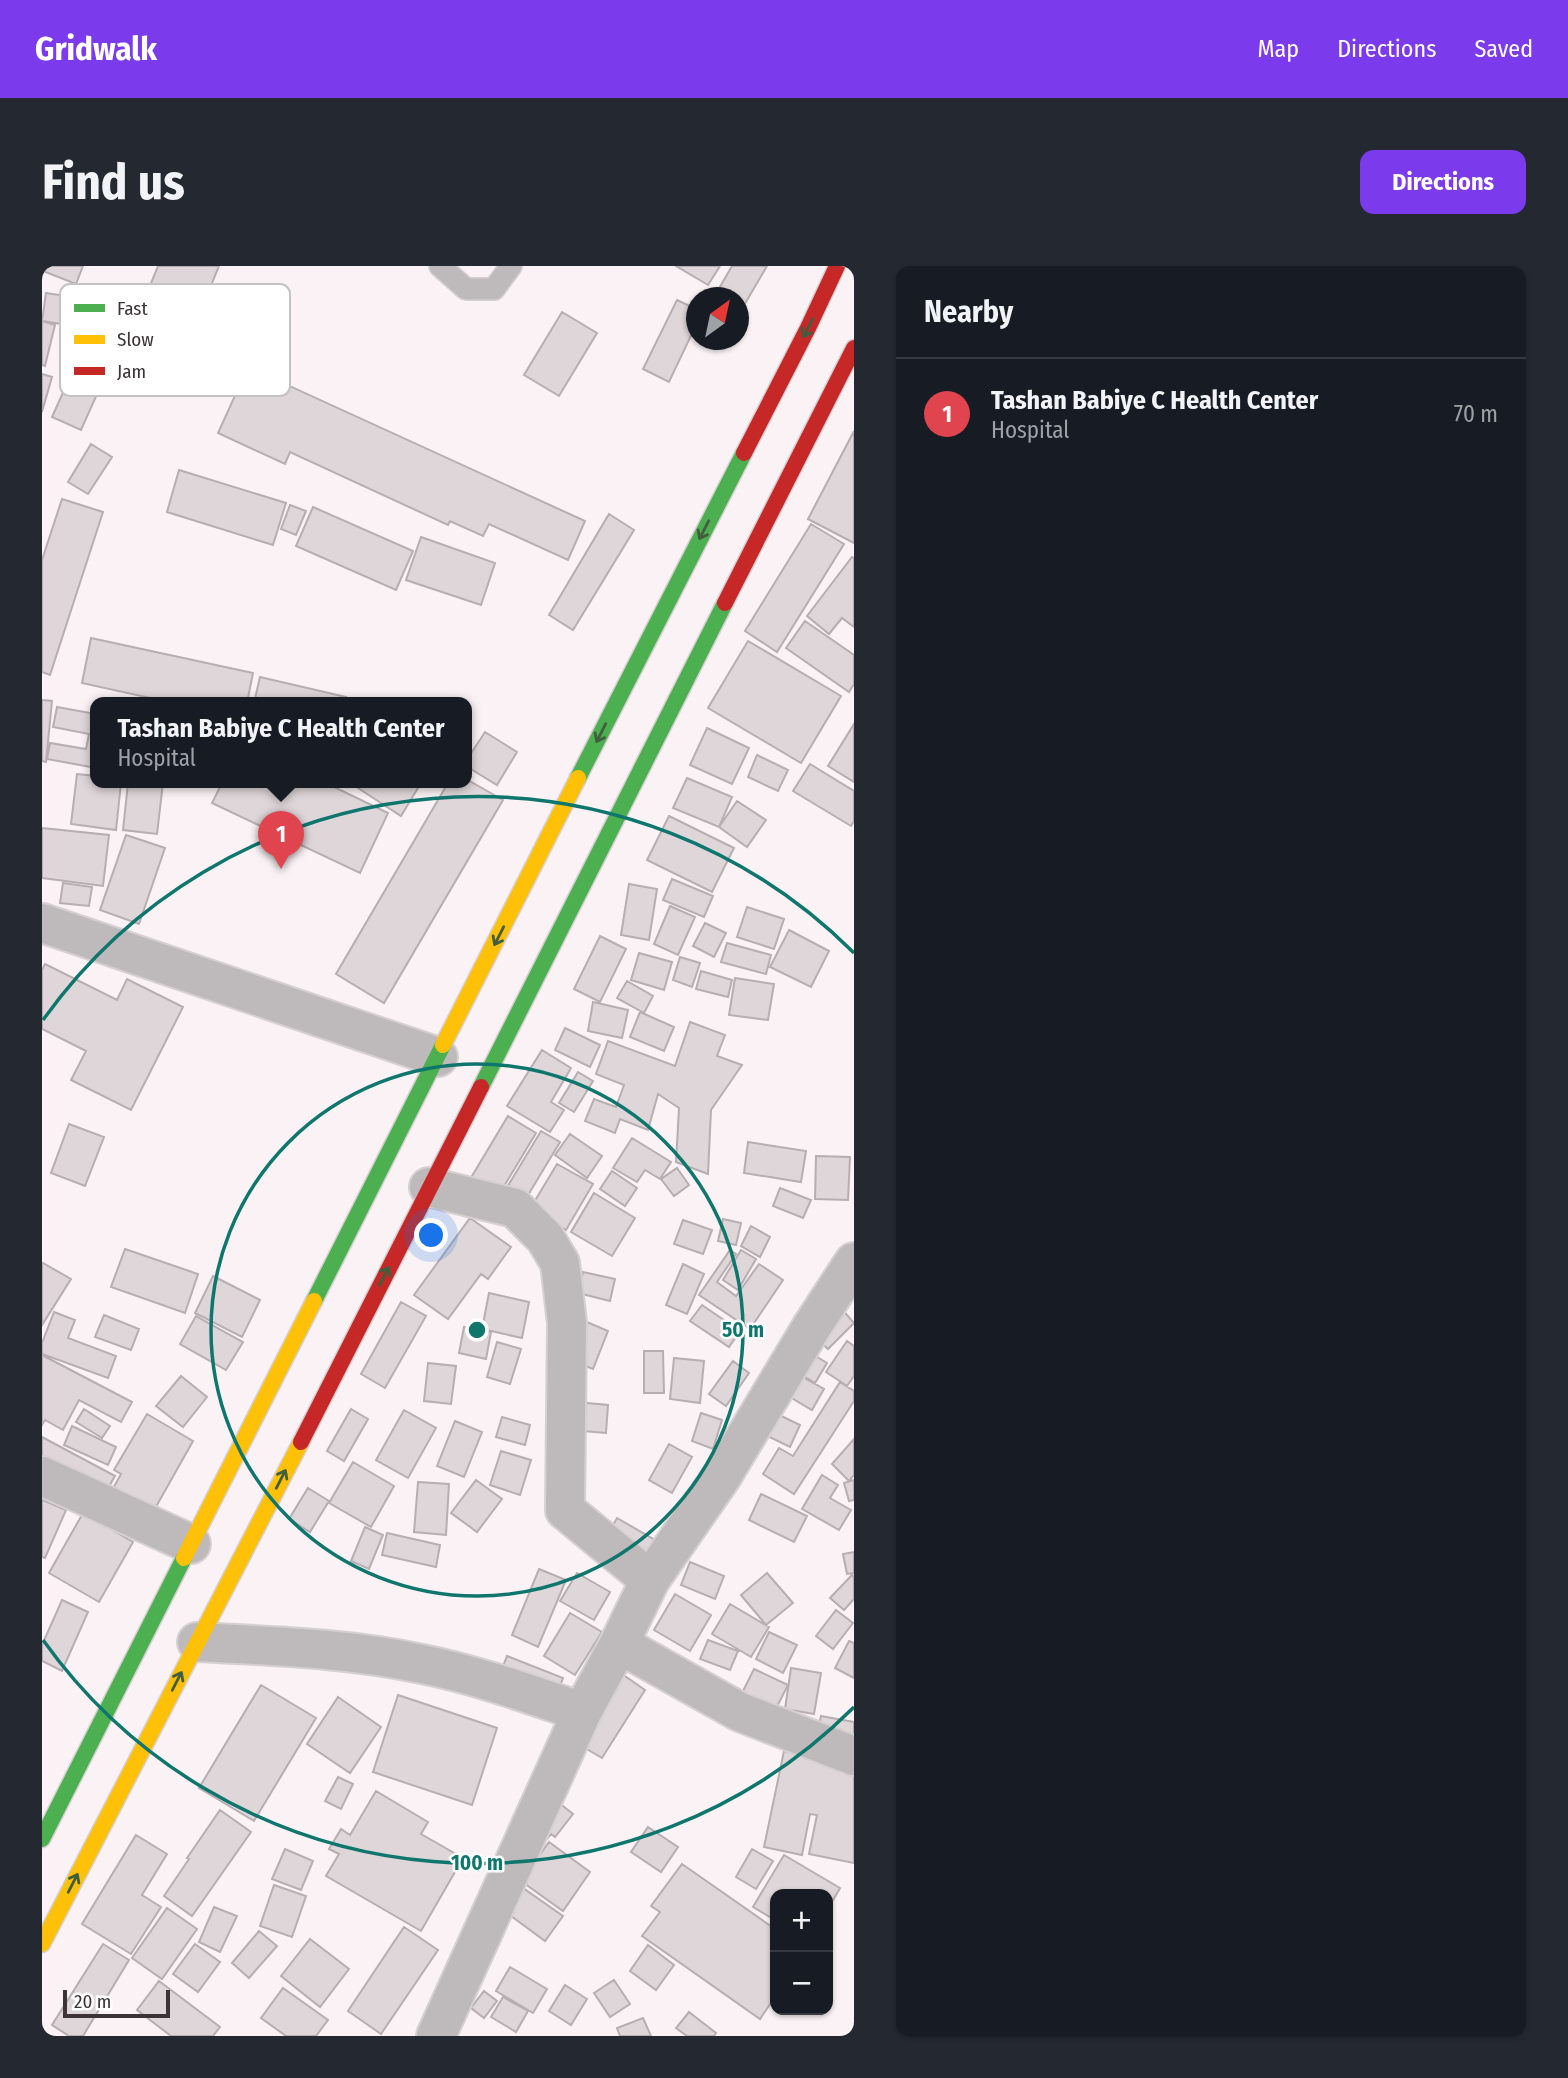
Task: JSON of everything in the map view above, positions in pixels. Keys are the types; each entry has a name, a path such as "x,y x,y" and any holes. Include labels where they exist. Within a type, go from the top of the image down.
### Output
{"street":[{"path":"46,1820 191,1544 837,266"},
{"path":"42,1944 429,1188 854,348"},
{"path":"42,923 438,1057"},
{"path":"429,1188 515,1208 545,1238 560,1263 567,1323 565,1510 650,1580"},
{"path":"436,2036 582,1712 650,1580 722,1476 854,1262"},
{"path":"42,1476 191,1544"},
{"path":"197,1642 332,1650 421,1663 478,1677 582,1712"},
{"path":"619,1644 740,1712 854,1756"}],"lane":[{"path":"440,266 466,289 494,289 511,266"}],"building":[{"path":"45,266 83,266 76,284 43,271"},
{"path":"158,266 219,266 212,284 151,284"},
{"path":"676,266 720,266 708,285"},
{"path":"732,266 767,266 749,297 749,287 720,287"},
{"path":"46,293 60,295 60,324 42,321"},
{"path":"677,300 686,304 686,346 669,382 643,369"},
{"path":"562,312 597,333 559,396 524,375"},
{"path":"42,321 55,325 45,366 42,365"},
{"path":"42,374 52,377 42,412"},
{"path":"290,386 585,521 568,560 489,524 483,536 450,521 448,525 290,452 285,464 218,433 235,396 290,396"},
{"path":"61,396 96,396 81,430 52,417"},
{"path":"854,431 854,543 808,519"},
{"path":"91,444 112,457 88,494 68,482"},
{"path":"179,470 286,503 273,545 167,512"},
{"path":"62,499 103,512 50,675 42,672 42,560"},
{"path":"290,505 306,511 296,535 281,529"},
{"path":"313,507 413,551 396,590 296,546"},
{"path":"609,514 634,530 573,630 549,615"},
{"path":"811,524 844,544 777,652 745,631"},
{"path":"421,537 495,563 481,605 406,580"},
{"path":"852,557 854,627 842,618 829,634 807,616"},
{"path":"805,621 854,655 854,684 849,692 786,648"},
{"path":"91,638 253,673 248,697 146,697 82,683"},
{"path":"748,641 841,696 801,763 708,708"},
{"path":"260,677 346,697 255,697"},
{"path":"42,700 52,701 46,762 42,761"},
{"path":"57,707 90,713 90,767 47,759 50,743 86,749 89,734 53,727"},
{"path":"854,724 854,782 828,766"},
{"path":"707,728 749,748 732,784 690,765"},
{"path":"485,732 517,752 497,785 472,770 472,752"},
{"path":"757,755 788,770 778,791 748,777"},
{"path":"810,764 854,791 854,821 851,826 793,791"},
{"path":"77,774 90,775 90,788 120,788 116,830 71,824"},
{"path":"687,778 732,797 719,827 673,808"},
{"path":"472,782 503,800 384,1003 336,974 445,788 472,788"},
{"path":"127,788 162,788 157,834 123,830"},
{"path":"220,788 336,788 388,813 360,873 212,803"},
{"path":"358,788 418,788 401,816"},
{"path":"737,801 766,820 747,847 719,827"},
{"path":"669,816 734,848 712,892 647,860"},
{"path":"42,828 109,835 103,886 42,878"},
{"path":"126,835 165,848 139,924 100,910"},
{"path":"672,879 713,896 704,917 663,900"},
{"path":"63,883 92,887 89,906 60,903"},
{"path":"629,884 657,889 649,940 621,935"},
{"path":"670,906 695,917 678,955 654,944"},
{"path":"747,907 784,919 774,949 737,937"},
{"path":"705,923 726,933 714,957 693,946"},
{"path":"789,930 829,951 811,987 770,967"},
{"path":"600,936 626,949 600,1002 574,989"},
{"path":"727,943 771,955 766,974 721,962"},
{"path":"639,953 672,962 664,990 631,980"},
{"path":"680,957 700,963 692,987 673,980"},
{"path":"45,964 117,1000 127,979 183,1007 131,1110 71,1080 86,1051 42,1029 42,970"},
{"path":"701,971 732,980 728,997 696,989"},
{"path":"735,978 774,984 768,1020 729,1015"},
{"path":"627,981 653,996 644,1013 617,998"},
{"path":"593,1002 628,1010 622,1038 588,1031"},
{"path":"640,1012 674,1027 664,1051 630,1037"},
{"path":"690,1022 725,1035 717,1056 742,1065 711,1110 708,1174 676,1162 679,1108 658,1094 648,1130 620,1119 615,1133 585,1121 594,1099 616,1107 624,1085 596,1074 608,1041 675,1066"},
{"path":"565,1028 600,1045 590,1067 555,1050"},
{"path":"542,1050 571,1068 551,1102 564,1110 550,1132 507,1106"},
{"path":"578,1072 593,1081 574,1112 559,1103"},
{"path":"508,1116 536,1133 494,1203 466,1186"},
{"path":"69,1124 104,1137 85,1186 51,1173"},
{"path":"541,1131 560,1142 516,1215 497,1204"},
{"path":"570,1134 602,1156 587,1178 555,1155"},
{"path":"632,1138 671,1162 660,1179 645,1170 637,1182 613,1168"},
{"path":"748,1142 806,1151 801,1182 744,1173"},
{"path":"816,1156 850,1157 848,1200 815,1199"},
{"path":"557,1164 593,1184 566,1230 530,1209"},
{"path":"677,1168 689,1185 674,1196 661,1179"},
{"path":"612,1171 637,1188 625,1206 600,1189"},
{"path":"780,1188 811,1200 803,1218 773,1206"},
{"path":"594,1193 635,1218 612,1256 571,1232"},
{"path":"470,1218 511,1247 488,1279 481,1274 448,1319 414,1295"},
{"path":"723,1219 741,1223 736,1245 718,1241"},
{"path":"683,1220 712,1230 703,1254 674,1244"},
{"path":"751,1226 770,1237 760,1257 741,1246"},
{"path":"125,1249 198,1274 185,1313 111,1287"},
{"path":"730,1250 736,1254 717,1282 736,1296 759,1264 783,1280 750,1329 699,1295"},
{"path":"741,1250 756,1259 738,1290 723,1280"},
{"path":"42,1264 71,1279 42,1325"},
{"path":"683,1264 704,1274 687,1314 666,1305"},
{"path":"583,1272 615,1279 610,1301 578,1293"},
{"path":"213,1276 260,1300 242,1337 195,1313"},
{"path":"489,1293 529,1302 522,1338 482,1329"},
{"path":"401,1302 426,1316 385,1388 361,1374"},
{"path":"702,1305 740,1331 729,1347 690,1321"},
{"path":"840,1307 854,1323 828,1349 813,1335"},
{"path":"54,1312 75,1320 68,1338 116,1356 108,1378 42,1354 42,1343"},
{"path":"566,1313 608,1331 593,1369 550,1352"},
{"path":"104,1315 139,1329 131,1350 95,1337"},
{"path":"196,1316 243,1342 226,1370 180,1344"},
{"path":"464,1327 491,1332 486,1359 459,1353"},
{"path":"847,1341 854,1346 854,1376 847,1386 826,1372"},
{"path":"497,1342 521,1349 510,1384 487,1377"},
{"path":"804,1349 827,1363 815,1383 792,1369"},
{"path":"644,1351 663,1351 664,1393 644,1393"},
{"path":"42,1355 132,1402 121,1422 79,1400 63,1430 45,1420 42,1425"},
{"path":"674,1358 704,1361 700,1403 670,1399"},
{"path":"733,1361 749,1373 726,1406 709,1394"},
{"path":"428,1363 456,1366 451,1404 424,1401"},
{"path":"790,1370 824,1389 812,1410 778,1390"},
{"path":"181,1376 207,1397 183,1427 156,1406"},
{"path":"840,1382 854,1391 854,1401 794,1494 763,1474 779,1448 793,1456"},
{"path":"555,1400 608,1405 606,1433 583,1431"},
{"path":"84,1409 110,1426 102,1438 76,1422"},
{"path":"351,1409 368,1419 344,1461 327,1451"},
{"path":"404,1410 436,1428 408,1478 376,1460"},
{"path":"769,1410 800,1425 790,1447 759,1432"},
{"path":"701,1413 722,1420 713,1449 692,1441"},
{"path":"147,1414 193,1441 148,1521 108,1498 121,1474 114,1470"},
{"path":"502,1417 530,1425 525,1445 496,1437"},
{"path":"455,1421 482,1432 464,1477 437,1466"},
{"path":"72,1426 116,1447 108,1465 64,1445"},
{"path":"42,1437 115,1476 100,1502 42,1471"},
{"path":"854,1439 854,1475 849,1481 832,1464"},
{"path":"669,1444 692,1457 672,1493 649,1480"},
{"path":"501,1451 531,1460 520,1495 490,1485"},
{"path":"353,1462 394,1486 371,1527 329,1503"},
{"path":"822,1475 838,1485 830,1498 851,1510 839,1530 802,1509"},
{"path":"476,1480 502,1499 477,1532 451,1513"},
{"path":"854,1480 854,1500 849,1501 844,1483"},
{"path":"418,1482 449,1484 446,1535 414,1532"},
{"path":"308,1488 329,1501 310,1532 289,1519"},
{"path":"761,1494 807,1516 794,1542 749,1520"},
{"path":"42,1500 66,1510 45,1558 42,1557"},
{"path":"83,1513 133,1542 99,1602 49,1573"},
{"path":"617,1518 662,1544 643,1576 599,1550"},
{"path":"365,1527 383,1535 369,1569 351,1561"},
{"path":"387,1533 440,1545 436,1567 382,1555"},
{"path":"854,1552 854,1573 847,1574 843,1554"},
{"path":"690,1562 724,1576 715,1599 681,1585"},
{"path":"539,1569 566,1580 538,1647 512,1635"},
{"path":"577,1573 610,1592 594,1620 560,1601"},
{"path":"767,1573 793,1603 766,1625 741,1595"},
{"path":"852,1575 854,1599 844,1610 830,1598"},
{"path":"675,1594 711,1615 690,1651 654,1630"},
{"path":"62,1600 88,1612 62,1671 42,1661 42,1645"},
{"path":"730,1604 769,1627 751,1657 712,1634"},
{"path":"836,1610 853,1623 833,1649 816,1636"},
{"path":"570,1613 602,1632 575,1675 544,1656"},
{"path":"769,1632 797,1645 783,1673 756,1659"},
{"path":"708,1640 738,1651 730,1670 700,1659"},
{"path":"849,1641 854,1643 854,1678 835,1668"},
{"path":"507,1656 563,1678 552,1706 496,1684"},
{"path":"791,1668 821,1673 814,1714 785,1709"},
{"path":"754,1669 788,1685 766,1728 733,1711"},
{"path":"622,1674 645,1690 602,1758 578,1744"},
{"path":"261,1685 316,1718 254,1821 199,1788"},
{"path":"398,1695 497,1728 472,1805 373,1772"},
{"path":"338,1697 381,1727 350,1773 307,1744"},
{"path":"821,1716 854,1722 854,1752 815,1744"},
{"path":"784,1751 854,1766 854,1863 809,1854 817,1815 810,1814 802,1855 764,1847"},
{"path":"338,1777 353,1784 341,1809 325,1801"},
{"path":"376,1791 428,1822 421,1834 463,1858 421,1931 326,1876 339,1854 329,1849 341,1829 350,1835"},
{"path":"554,1799 573,1814 555,1837 551,1834 544,1842"},
{"path":"220,1810 251,1832 192,1916 164,1896"},
{"path":"648,1827 678,1847 661,1872 631,1852"},
{"path":"136,1835 167,1854 142,1895 161,1907 131,1954 82,1924"},
{"path":"549,1842 590,1872 563,1911 521,1881"},
{"path":"285,1849 313,1861 301,1890 272,1879"},
{"path":"752,1849 773,1861 756,1889 736,1877"},
{"path":"784,1855 840,1888 833,1900 833,1889 770,1889 770,1917 753,1907"},
{"path":"682,1864 770,1926 770,2004 760,2019 642,1936 660,1912 651,1906"},
{"path":"503,1874 563,1916 545,1941 496,1905"},
{"path":"274,1885 306,1896 292,1937 260,1926"},
{"path":"214,1907 237,1916 220,1952 199,1942"},
{"path":"167,1908 197,1929 162,1979 132,1958"},
{"path":"404,1927 438,1950 381,2034 348,2011"},
{"path":"259,1931 277,1946 249,1978 232,1963"},
{"path":"310,1939 349,1969 320,2007 281,1976"},
{"path":"103,1944 129,1960 83,2036 69,2036 52,2025"},
{"path":"195,1944 220,1962 198,1992 173,1974"},
{"path":"648,1945 674,1965 656,1990 630,1971"},
{"path":"510,1967 547,1989 533,2013 496,1991"},
{"path":"614,1980 630,2004 610,2017 594,1993"},
{"path":"159,1981 220,2027 213,2036 171,2036 137,2010"},
{"path":"565,1985 587,1999 571,2025 549,2011"},
{"path":"283,1988 328,2020 316,2036 286,2036 261,2018"},
{"path":"484,1991 497,2001 484,2018 471,2008"},
{"path":"503,1997 528,2011 516,2032 491,2017"},
{"path":"689,2012 716,2033 714,2036 687,2036 676,2028"},
{"path":"643,2018 651,2036 620,2036 617,2028"}],"traffic: fast":[{"path":"578,778 744,453"},
{"path":"481,1087 725,603"},
{"path":"314,1301 443,1045"},
{"path":"42,1839 184,1558"}],"traffic: slow":[{"path":"443,1045 578,778"},
{"path":"184,1558 314,1301"},
{"path":"42,1944 301,1442"}],"traffic: jam":[{"path":"744,453 837,266"},
{"path":"725,603 854,348"},
{"path":"301,1442 481,1087"}],"place":[{"name":"Tashan Babiye C Health Center","path":"281,869"}]}
